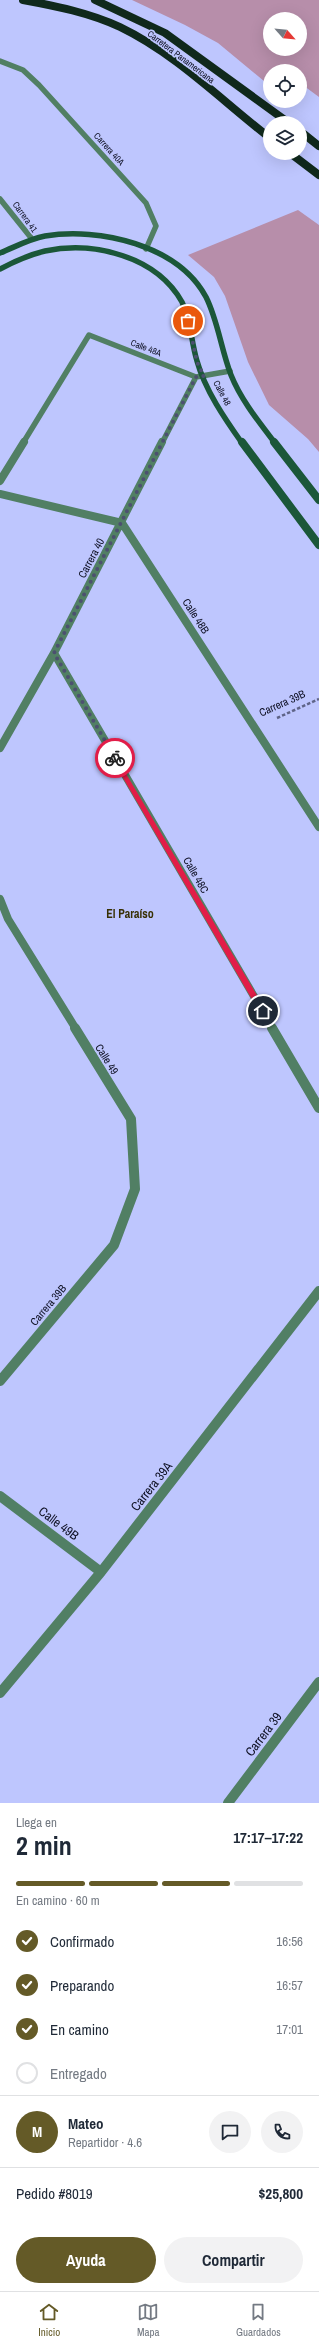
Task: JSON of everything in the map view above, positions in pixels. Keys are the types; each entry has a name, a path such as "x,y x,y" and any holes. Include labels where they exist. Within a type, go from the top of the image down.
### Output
{"highway":[{"name":"Carretera Panamericana","path":"23,0 82,12 112,24 148,42 263,132"},
{"name":"Carretera Panamericana","path":"95,0 165,33 279,116"},
{"path":"307,137 319,146"},
{"path":"299,160 319,175"}],"main road":[{"name":"Calle 48","path":"32,239 47,235 89,234 108,237 146,249 175,263 198,285 218,331 230,372 245,400 275,444 319,500"},
{"name":"Carrera 41","path":"0,253 32,239"},
{"name":"Calle 48","path":"0,269 44,250 65,248 91,250 128,258 156,272 175,290 185,310 200,377 248,453 319,545"}],"street":[{"name":"Carrera 40A","path":"0,62 23,70 146,203 157,221 156,234 146,249"},
{"name":"Carrera 41","path":"0,199 32,239"},
{"name":"Calle 48A","path":"0,481 89,335 200,377"},
{"path":"200,377 230,372"},
{"name":"Carrera 40","path":"0,748 54,653 200,377"},
{"path":"0,494 122,523"},
{"name":"Calle 48B","path":"122,523 319,827"},
{"name":"Calle 48C","path":"54,653 319,1108"},
{"name":"Calle 49","path":"0,899 8,919 131,1119 135,1189 114,1245"},
{"name":"Carrera 39B","path":"0,1381 114,1245"},
{"name":"Carrera 39A","path":"0,1693 101,1572 319,1291"},
{"name":"Calle 49B","path":"0,1496 101,1572"},
{"name":"Carrera 39","path":"228,1803 319,1682"}],"path":[{"name":"Carrera 39B","path":"255,728 319,699"}],"shaded area":[{"path":"132,0 319,0 319,97 307,88 307,64 263,64 263,80 218,43 185,25"},
{"path":"298,210 319,225 319,452 308,439 269,405 248,362 225,296 214,277 188,255"}],"way so far":[{"path":"115,758 54,653 196,377 204,376 197,362 188,321"}],"district":[{"name":"El Paraíso","path":"130,914"}],"route":[{"path":"115,758 263,1011"}]}
